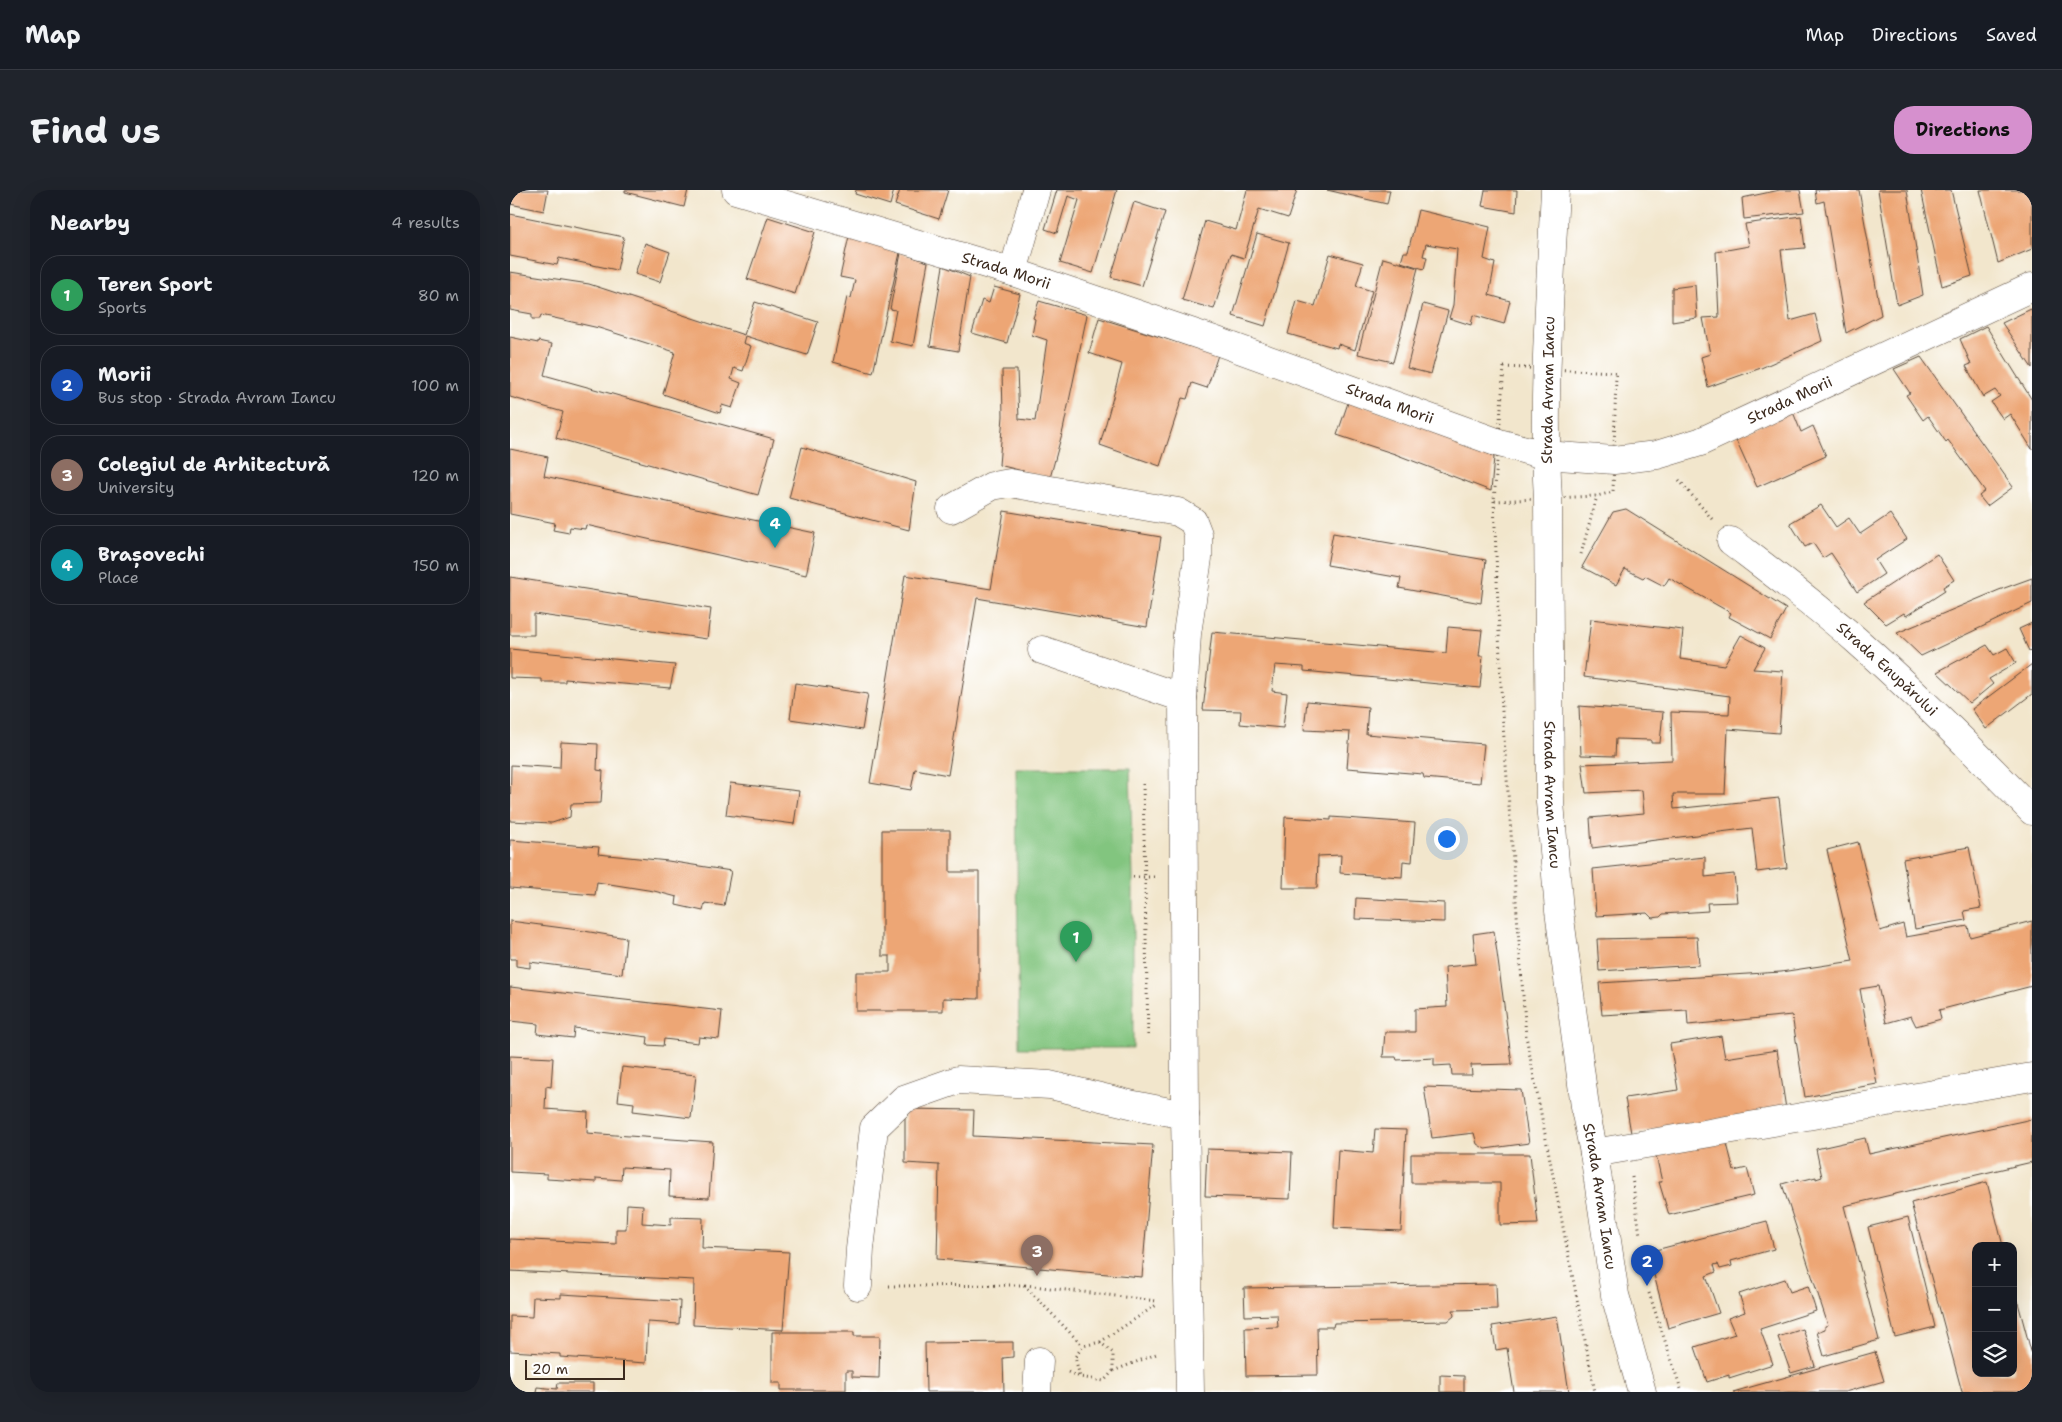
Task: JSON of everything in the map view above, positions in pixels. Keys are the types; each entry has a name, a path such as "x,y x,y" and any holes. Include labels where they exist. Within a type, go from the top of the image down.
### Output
{"street":[{"name":"Strada Morii","path":"736,190 1013,272 1214,340 1499,442 1546,454 1614,460 1657,454 1709,438 2032,287"},
{"path":"1013,272 1036,190"},
{"name":"Strada Avram Iancu","path":"1555,190 1547,369 1546,454 1550,802 1559,910 1585,1104 1594,1153 1614,1295 1642,1392"},
{"path":"950,510 992,486 1010,483 1178,512 1193,521 1198,534 1198,558 1187,634 1183,698 1185,1115 1190,1392"},
{"name":"Strada Enupărului","path":"1731,541 1788,584 1856,640 1975,752 2032,811"},
{"path":"1042,650 1183,698"},
{"path":"1594,1153 2032,1077"},
{"path":"858,1286 860,1249 874,1128 904,1099 958,1080 1050,1085 1185,1115"},
{"path":"1038,1392 1039,1361"}],"path":[{"path":"1657,454 1731,541"},
{"path":"1580,557 1597,496"},
{"path":"1494,501 1502,711 1526,1036 1595,1392"},
{"path":"1143,784 1148,1039"},
{"path":"1626,1147 1641,1240"},
{"path":"1024,1285 1083,1346"},
{"path":"858,1286 1024,1285 1162,1302 1100,1342 1083,1346 1075,1357 1080,1377 1104,1380 1113,1371 1189,1341"},
{"path":"1647,1286 1682,1392"},
{"path":"1100,1342 1113,1353 1113,1371"}],"green space":[{"path":"1016,768 1130,768 1133,877 1133,1048 1019,1048"}],"building":[{"path":"510,190 548,190 544,211 510,204"},
{"path":"625,190 688,190 684,207 625,192"},
{"path":"856,190 894,190 890,205 855,194"},
{"path":"900,190 948,190 939,219 895,205"},
{"path":"1057,190 1117,190 1093,273 1060,263 1079,200 1068,196 1057,233 1045,229"},
{"path":"1247,190 1297,190 1288,218 1259,209 1244,258 1231,254 1214,309 1182,300 1205,221 1236,230"},
{"path":"1327,190 1390,190 1387,204"},
{"path":"1485,190 1517,190 1516,212 1482,206"},
{"path":"1780,190 1800,190 1804,212 1744,219 1742,198"},
{"path":"1815,190 1859,190 1881,315 1846,333 1824,201 1817,203"},
{"path":"1878,190 1907,190 1923,295 1897,305"},
{"path":"1921,190 1951,190 1972,276 1942,286"},
{"path":"1980,190 2032,190 2032,249 1998,263"},
{"path":"1134,202 1165,212 1142,286 1111,277"},
{"path":"1418,210 1490,227 1484,259 1495,263 1489,295 1510,301 1504,324 1473,315 1471,325 1449,318 1453,305 1457,249 1426,244 1423,256 1427,257 1424,269 1401,262 1404,252 1408,252"},
{"path":"510,214 624,237 617,270 559,258 557,265 510,256"},
{"path":"1801,216 1805,248 1781,250 1790,321 1815,314 1822,341 1761,368 1708,387 1701,357 1710,354 1703,318 1719,317 1716,252 1749,246 1745,224"},
{"path":"768,217 815,232 795,294 747,279"},
{"path":"1257,234 1289,243 1265,326 1233,316"},
{"path":"849,236 900,253 873,373 833,362 847,297 851,298 855,280 840,277"},
{"path":"645,243 670,252 660,282 635,274"},
{"path":"901,253 928,262 913,346 890,341 896,310 890,309"},
{"path":"1330,254 1363,263 1356,286 1372,291 1355,350 1338,344 1337,348 1288,334 1297,301 1315,306"},
{"path":"1383,258 1418,268 1393,362 1358,354"},
{"path":"943,266 970,277 958,351 930,346"},
{"path":"510,272 589,284 744,335 755,302 818,322 807,355 745,336 743,343 751,346 743,371 734,368 731,379 741,383 732,408 722,405 720,413 663,394 675,352 599,328 541,315 540,319 532,319 532,314 510,310"},
{"path":"1695,285 1697,318 1672,322 1672,288"},
{"path":"994,287 1020,294 1007,343 972,333 982,300 989,303"},
{"path":"1039,301 1087,315 1063,430 1050,478 999,465 1003,416 1002,370 1017,370 1019,419 1035,421 1047,340 1032,335 1035,319 1033,318"},
{"path":"1423,304 1448,311 1431,374 1407,368"},
{"path":"2031,309 2032,311 2032,368 2002,323"},
{"path":"1099,318 1218,355 1207,388 1192,383 1187,399 1182,398 1160,466 1100,445 1122,364 1089,353"},
{"path":"1986,326 2032,400 2032,449 2010,414 2003,419 1991,402 2000,396 1995,390 1983,397 1966,366 1971,364 1960,339"},
{"path":"510,337 552,344 544,375 774,439 758,495 556,438 563,412 510,397"},
{"path":"1921,357 2013,487 1987,506 1979,496 1985,491 1928,416 1923,420 1906,395 1910,393 1894,369"},
{"path":"1349,400 1470,444 1494,457 1491,491 1395,454 1337,435"},
{"path":"1793,412 1801,432 1813,426 1826,456 1757,487 1734,436"},
{"path":"802,447 916,482 909,530 789,498"},
{"path":"510,449 548,457 544,476 815,533 806,575 586,525 585,529 570,527 569,533 553,530 555,523 510,514"},
{"path":"1821,505 1836,527 1849,518 1860,534 1890,514 1907,539 1875,560 1884,574 1857,592 1831,553 1823,558 1813,543 1805,547 1790,523"},
{"path":"1626,509 1786,609 1770,639 1729,617 1731,613 1669,578 1664,586 1645,576 1643,578 1625,569 1616,585 1582,567 1613,512"},
{"path":"1004,511 1161,537 1147,627 977,598 948,775 915,769 911,790 870,783 905,575 991,589"},
{"path":"1333,533 1486,560 1481,603 1399,588 1401,578 1327,565"},
{"path":"1937,554 1954,580 1943,587 1945,591 1906,616 1904,613 1886,624 1864,602"},
{"path":"510,577 711,609 707,639 534,614 534,635 510,635"},
{"path":"2032,578 2032,603 1921,656 1897,633 1999,590"},
{"path":"1591,619 1683,630 1680,659 1724,665 1741,635 1765,648 1753,669 1783,671 1779,733 1728,729 1725,794 1673,794 1674,809 1779,798 1787,868 1757,872 1752,828 1592,848 1590,818 1644,813 1642,790 1586,793 1582,764 1672,760 1671,712 1729,714 1730,696 1584,677"},
{"path":"2032,623 2032,650 2029,651 2019,629"},
{"path":"1448,627 1482,630 1479,656 1483,656 1480,688 1304,671 1304,667 1275,665 1272,691 1287,693 1283,728 1240,724 1241,711 1203,710 1212,632 1446,653"},
{"path":"1987,645 1994,655 2007,648 2016,663 1989,679 1993,684 1970,703 1937,672"},
{"path":"510,649 675,665 670,688 565,679 565,682 542,682 542,679 510,678"},
{"path":"2032,664 2032,694 1986,729 1972,709"},
{"path":"795,683 868,694 862,730 790,719"},
{"path":"1307,701 1368,707 1366,734 1484,744 1480,783 1424,778 1423,774 1347,768 1350,732 1304,730"},
{"path":"1579,706 1663,712 1660,743 1651,743 1651,740 1616,739 1615,756 1581,755"},
{"path":"561,742 598,744 597,770 603,771 601,803 571,804 570,817 552,823 510,821 511,765 560,768"},
{"path":"730,783 799,791 794,824 726,815"},
{"path":"1285,817 1331,820 1331,817 1415,823 1412,862 1403,861 1402,877 1340,873 1341,855 1318,856 1317,888 1283,888"},
{"path":"882,830 950,830 950,872 979,872 979,999 943,998 943,1011 856,1011 856,972 890,972 890,956 882,956"},
{"path":"510,840 599,847 598,854 668,861 731,871 724,906 705,903 703,911 676,905 677,897 654,891 597,882 595,895 510,888"},
{"path":"1858,842 1880,931 1903,924 1906,937 1968,926 1970,937 2032,921 2032,986 1939,1010 1941,1019 1916,1026 1911,1016 1886,1023 1878,986 1860,989 1877,1084 1805,1097 1792,1015 1688,1025 1687,1010 1602,1015 1599,983 1781,972 1853,961 1827,850"},
{"path":"1969,847 1981,908 1964,911 1966,920 1915,929 1903,859"},
{"path":"1705,857 1705,877 1734,874 1737,902 1707,903 1708,911 1663,914 1660,917 1652,918 1647,913 1596,916 1593,869"},
{"path":"1356,898 1444,903 1444,922 1355,919"},
{"path":"510,921 626,938 622,974 530,962 530,968 516,966 516,959 510,959"},
{"path":"1494,931 1512,1064 1471,1065 1472,1075 1452,1075 1451,1065 1434,1066 1434,1058 1397,1060 1396,1057 1383,1057 1385,1032 1415,1032 1415,1009 1447,1007 1445,967 1476,964 1473,934"},
{"path":"1697,937 1699,965 1599,971 1597,939"},
{"path":"510,987 722,1011 719,1039 699,1037 698,1043 664,1039 663,1046 647,1045 648,1037 574,1028 573,1038 537,1034 538,1024 510,1021"},
{"path":"1721,1036 1725,1058 1777,1050 1786,1109 1631,1133 1625,1098 1678,1090 1670,1044"},
{"path":"510,1056 553,1058 551,1087 546,1086 545,1109 588,1112 587,1133 713,1142 709,1198 669,1196 670,1170 622,1167 621,1180 596,1178 596,1182 547,1179 547,1174 510,1172"},
{"path":"622,1067 696,1075 691,1118 633,1111 634,1103 618,1101"},
{"path":"1424,1087 1521,1090 1529,1143 1485,1149 1477,1144 1474,1133 1432,1138"},
{"path":"905,1109 974,1110 973,1136 1153,1145 1142,1277 937,1259 939,1165 905,1163"},
{"path":"2032,1119 2032,1162 1844,1206 1879,1340 1824,1356 1817,1332 1825,1329 1825,1326 1828,1325 1782,1184 1799,1179 1800,1181 1822,1177 1816,1149 1865,1138 1869,1154"},
{"path":"1375,1129 1406,1130 1401,1231 1334,1228 1338,1150 1373,1153"},
{"path":"1726,1140 1734,1171 1747,1168 1754,1195 1669,1215 1659,1182 1662,1182 1656,1155"},
{"path":"1207,1149 1292,1152 1290,1199 1205,1196"},
{"path":"1411,1154 1530,1154 1538,1224 1500,1225 1500,1183 1411,1183"},
{"path":"1987,1182 2002,1242 1972,1242 1972,1377 2017,1377 2017,1299 2032,1355 2032,1392 1962,1392 1911,1203"},
{"path":"627,1204 643,1205 642,1223 671,1225 671,1217 703,1218 702,1248 789,1252 783,1330 693,1325 694,1280 510,1271 510,1239 616,1244 616,1229 626,1229"},
{"path":"1908,1217 1935,1327 1895,1337 1868,1227"},
{"path":"1767,1221 1774,1249 1731,1261 1732,1266 1720,1269 1718,1264 1714,1265 1716,1272 1706,1276 1719,1313 1668,1328 1648,1252"},
{"path":"1785,1279 1790,1292 1808,1286 1816,1311 1760,1329 1773,1364 1729,1378 1729,1375 1707,1382 1695,1347 1735,1334 1728,1318 1745,1312 1739,1294"},
{"path":"1496,1284 1497,1309 1453,1310 1454,1316 1448,1321 1334,1323 1333,1327 1317,1327 1318,1375 1246,1376 1245,1328 1278,1327 1277,1315 1245,1316 1244,1288"},
{"path":"561,1294 680,1301 679,1324 648,1322 646,1363 560,1357 560,1354 510,1351 510,1316 532,1317 533,1297 561,1298"},
{"path":"1557,1316 1569,1392 1514,1392 1507,1348 1496,1350 1492,1326"},
{"path":"1803,1329 1815,1366 1791,1373 1778,1337"},
{"path":"772,1332 854,1332 854,1336 880,1336 879,1378 852,1377 852,1371 846,1371 846,1390 781,1390 781,1383 772,1383"},
{"path":"1013,1342 1013,1357 1003,1358 1004,1392 926,1392 925,1343"},
{"path":"1875,1352 1884,1381 1845,1392 1733,1392"},
{"path":"1440,1375 1464,1376 1464,1392 1440,1392"},
{"path":"558,1383 593,1383 593,1392 536,1392 537,1387 557,1389"}],"place":[{"name":"Brașovechi","path":"775,548"},
{"name":"Teren Sport","path":"1076,962"},
{"name":"Colegiul de Arhitectură","path":"1037,1276"},
{"name":"Morii","path":"1647,1286"}]}
